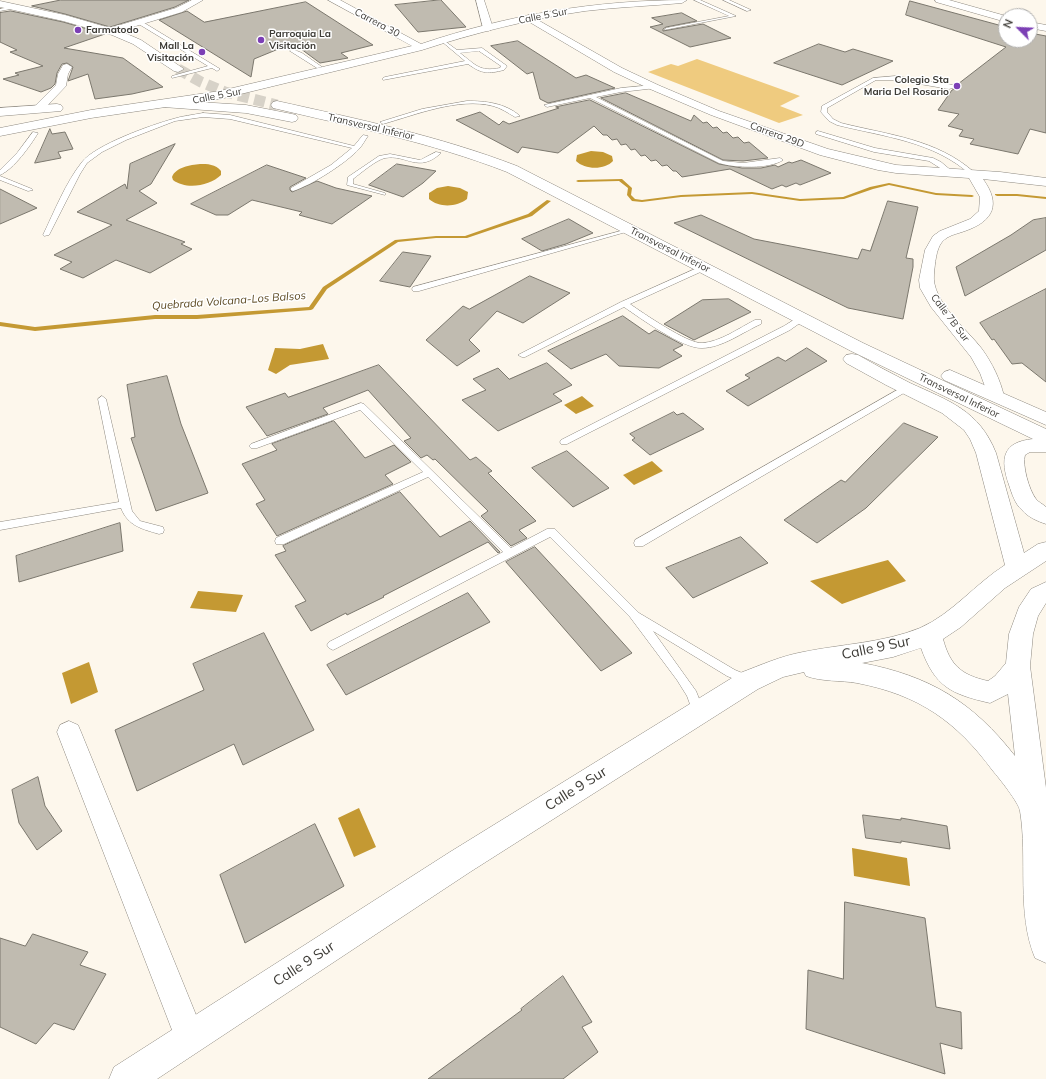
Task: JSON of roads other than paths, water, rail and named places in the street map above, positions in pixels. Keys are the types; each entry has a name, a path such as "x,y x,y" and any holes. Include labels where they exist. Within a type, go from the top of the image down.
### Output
{"main road":[{"name":"Carrera 30","path":"333,0 417,46"},
{"name":"Calle 5 Sur","path":"0,132 71,117 163,101 417,46 529,18 586,8 677,0"},
{"path":"0,4 65,18 98,27 137,42 173,81"},
{"path":"98,27 102,31 132,47 173,81"},
{"name":"Calle 5 Sur","path":"0,112 196,100 255,88 417,46"},
{"path":"173,81 163,101 265,112 470,160 490,160"},
{"path":"220,106 255,99"},
{"name":"Transversal Inferior","path":"383,122 297,101 273,101 443,145 490,160 512,169 871,354 1046,437"},
{"path":"383,122 457,140 481,151 490,160"},
{"path":"802,318 834,323 1046,418"},
{"path":"802,318 814,334 848,357 943,406 962,418 972,427 981,440 1009,535 1017,568"},
{"path":"1046,445 1033,445 1022,448 1015,454 1012,462 1024,496 1029,505 1046,516"},
{"name":"Calle 9 Sur","path":"126,1079 460,862 698,711 749,681 784,666 902,645 930,635 959,615 992,586 1046,550"},
{"path":"1046,590 1040,595 1027,614 1021,634 1018,666 1034,804 1042,934 1046,947"},
{"path":"930,635 933,652 941,667 952,679 970,688 990,692 1004,684 1018,666"},
{"path":"784,666 855,672 892,681 920,692 947,707 972,726 999,757 1034,804"}],"street":[{"path":"110,31 139,22 173,5 199,0"},
{"path":"480,0 488,28"},
{"path":"938,0 998,17"},
{"name":"Carrera 29D","path":"529,18 618,70 654,87 716,113 836,156 884,167 1023,178 1046,182"},
{"path":"38,110 61,86 63,74 67,67"},
{"name":"Calle 7B Sur","path":"973,174 983,187 988,198 988,208 983,216 975,222 941,235 935,241 932,248 926,282 931,296 976,352 992,380 996,396"},
{"path":"69,732 190,1037"}],"lane":[{"path":"666,29 734,16 696,0"},
{"path":"725,0 749,10"},
{"path":"0,10 14,7"},
{"path":"139,22 215,67 173,81"},
{"path":"442,40 456,52 478,69 488,72 502,69 504,66 480,49 456,52"},
{"path":"292,50 319,67"},
{"path":"386,79 469,62"},
{"path":"956,86 949,87 896,78 875,79 824,107 824,112 831,120 945,153 965,166 973,174"},
{"path":"547,105 590,96 654,87"},
{"path":"590,96 729,165 780,160"},
{"path":"383,122 420,111 475,103 492,104 517,116"},
{"path":"46,235 77,174 85,162 100,151 124,139 174,120 203,115 230,117 358,148"},
{"path":"840,140 849,126"},
{"path":"0,172 30,143 35,133"},
{"path":"818,133 874,150 931,159 939,163 950,172"},
{"path":"293,189 348,157 358,148 365,136"},
{"path":"383,194 350,185 350,178 380,157 390,156 420,162 425,161 438,153"},
{"path":"0,178 30,190"},
{"path":"416,290 630,230"},
{"path":"522,355 624,304 704,267"},
{"path":"624,304 687,342 700,346 711,344 758,322"},
{"path":"564,442 787,328 802,318"},
{"path":"639,543 906,388"},
{"path":"102,399 124,504 128,516 140,526 159,530"},
{"path":"254,446 361,406 510,553"},
{"path":"280,541 429,473"},
{"path":"0,526 124,504"},
{"path":"333,645 550,532 634,614 681,677 692,694 698,711"},
{"path":"634,614 725,670 749,681"}],"waterway":[{"name":"Quebrada Volcana-Los Balsos","path":"578,181 620,180 630,188 629,195 634,200 642,201 681,196 752,193 800,200 844,198 872,188 889,184 936,194 972,196"},
{"name":"Quebrada Volcana-Los Balsos","path":"997,195 1017,195 1046,198"},
{"name":"Quebrada Volcana-Los Balsos","path":"0,324 35,329 155,317 197,317 311,308 325,288 397,241 436,237 465,237 530,215 549,201"}],"tunnel":[{"path":"178,69 201,82 225,92 277,105"}],"place":[{"name":"Farmatodo","path":"78,30"},
{"name":"Parroquia La Visitación","path":"261,40"},
{"name":"Mall La Visitación","path":"202,52"},
{"name":"Colegio Sta Maria Del Rosario","path":"957,86"}]}
